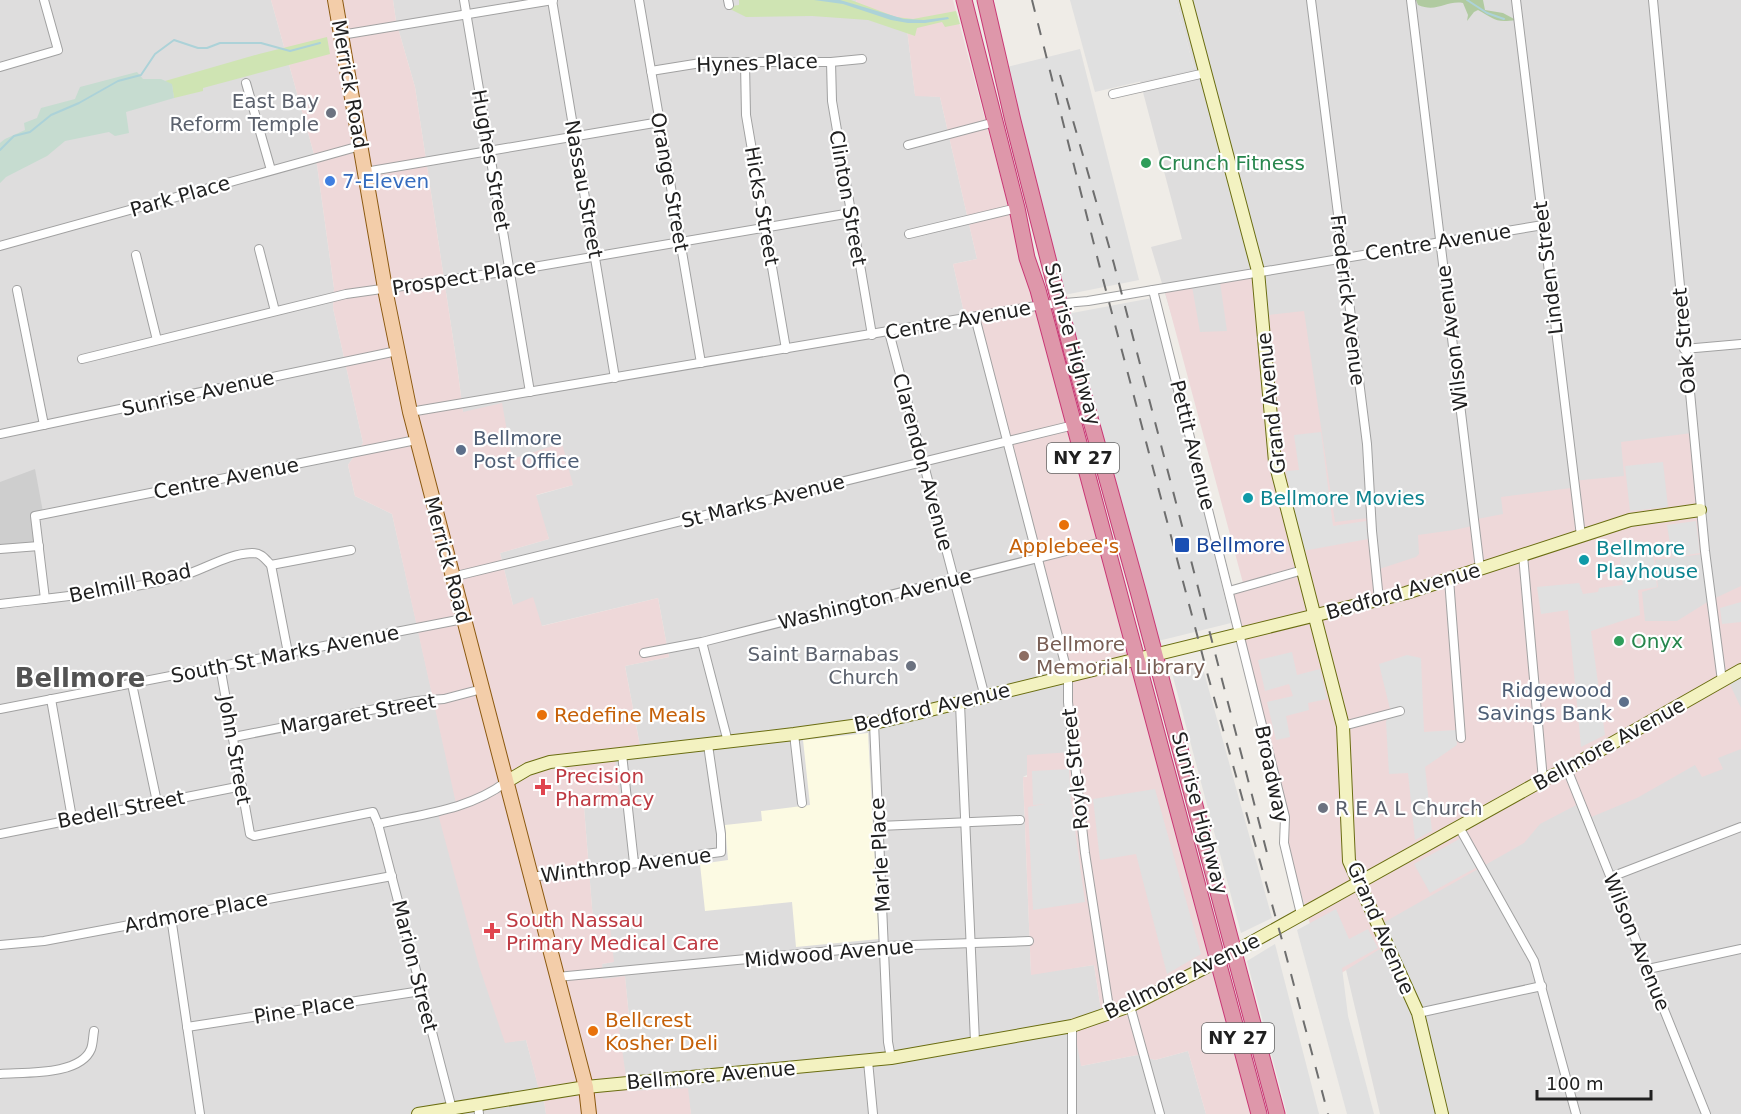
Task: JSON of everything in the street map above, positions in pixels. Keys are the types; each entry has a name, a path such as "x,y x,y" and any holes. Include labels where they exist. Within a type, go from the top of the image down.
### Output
{"highway":[{"name":"Sunrise Highway","path":"964,0 1028,258 1259,1114"},
{"name":"Sunrise Highway","path":"985,0 1059,303 1277,1114"}],"main road":[{"name":"Merrick Road","path":"336,0 385,289 416,440 586,1087 589,1114"}],"street":[{"path":"1,67 58,50 44,0"},
{"name":"Hughes Street","path":"464,0 530,392"},
{"path":"342,35 552,0"},
{"name":"Nassau Street","path":"552,0 615,378"},
{"name":"Orange Street","path":"639,0 700,363"},
{"name":"Grand Avenue","path":"1185,0 1257,271 1275,462 1343,726 1349,861 1418,1013 1443,1114"},
{"name":"Frederick Avenue","path":"1311,0 1367,444 1379,600"},
{"name":"Wilson Avenue","path":"1411,0 1480,569"},
{"name":"Linden Street","path":"1516,0 1581,536"},
{"name":"Oak Street","path":"1653,0 1700,510 1722,681"},
{"name":"Hynes Place","path":"651,71 707,62 831,62 862,59"},
{"name":"Clinton Street","path":"831,62 832,101 872,335"},
{"name":"Hicks Street","path":"745,63 746,115 786,349"},
{"path":"1113,94 1205,73"},
{"path":"246,83 271,170"},
{"path":"365,172 660,122"},
{"path":"908,145 995,122"},
{"name":"Park Place","path":"0,246 360,146"},
{"path":"909,234 1017,208"},
{"name":"Prospect Place","path":"82,359 346,294 510,271 851,213"},
{"name":"Centre Avenue","path":"410,412 1041,305 1153,290 1543,225"},
{"path":"260,249 275,311"},
{"path":"136,255 157,340"},
{"path":"18,290 44,425"},
{"name":"Pettit Avenue","path":"1153,290 1240,634"},
{"name":"Royle Street","path":"975,317 1068,675 1068,702 1085,854 1110,1014"},
{"name":"Clarendon Avenue","path":"889,332 985,697"},
{"path":"1684,348 1741,344"},
{"name":"Sunrise Avenue","path":"0,434 397,351"},
{"name":"St Marks Avenue","path":"452,578 1074,425"},
{"name":"Centre Avenue","path":"39,546 35,516 416,440"},
{"name":"Bedford Avenue","path":"506,782 528,769 550,762 708,745 874,723 960,704 1068,675 1379,600 1630,520 1700,510"},
{"name":"Washington Avenue","path":"644,653 702,642 1106,541"},
{"path":"0,549 39,546 45,599"},
{"path":"288,653 271,565 351,550"},
{"name":"Belmill Road","path":"0,604 80,595 177,578 218,560 250,554 261,555 271,565"},
{"path":"1523,555 1543,780"},
{"path":"1229,591 1303,570"},
{"path":"1449,579 1461,738"},
{"name":"South St Marks Avenue","path":"0,709 463,620"},
{"name":"Broadway","path":"1240,634 1285,817 1284,843 1301,915"},
{"path":"702,642 728,742"},
{"name":"John Street","path":"220,666 250,834 254,836 373,812 378,824"},
{"name":"Bellmore Avenue","path":"418,1114 452,1109 478,1109 586,1087 891,1058 1072,1026 1110,1014 1233,953 1459,826 1567,769 1741,670"},
{"path":"132,684 157,802"},
{"name":"Margaret Street","path":"234,737 416,701 444,699 482,688"},
{"path":"51,699 72,819"},
{"path":"960,704 975,1042"},
{"path":"1343,726 1400,711"},
{"name":"Marle Place","path":"874,723 891,1058"},
{"path":"794,734 802,803"},
{"name":"Winthrop Avenue","path":"531,877 721,852 721,834 708,745"},
{"path":"622,754 634,863"},
{"name":"Wilson Avenue","path":"1567,769 1706,1114"},
{"path":"378,824 459,807 492,793 506,782"},
{"name":"Bedell Street","path":"0,834 242,786"},
{"path":"879,826 1020,820"},
{"name":"Marion Street","path":"378,824 452,1109"},
{"path":"1459,826 1534,961 1576,1114"},
{"path":"1611,877 1741,827"},
{"name":"Ardmore Place","path":"0,945 44,941 392,876"},
{"path":"171,917 200,1114"},
{"name":"Midwood Avenue","path":"557,977 884,946 1029,941"},
{"path":"1648,969 1741,950"},
{"path":"1418,1013 1542,986"},
{"name":"Pine Place","path":"187,1027 421,990"},
{"path":"1130,1006 1160,1114"},
{"path":"1072,1026 1072,1114"},
{"path":"0,1074 63,1069 80,1063 91,1050 94,1031"},
{"path":"868,1061 873,1114"}],"shaded area":[{"path":"0,0 271,0 317,165 334,288 333,308 363,443 348,465 355,496 392,514 458,809 505,1042 526,1040 540,1093 543,1093 546,1114 0,1114"},
{"path":"271,0 393,0 396,21 415,87 463,412 502,403 512,459 562,443 573,485 536,495 549,539 500,553 513,605 533,597 542,626 658,598 669,657 625,666 640,746 615,757 620,803 584,807 593,920 609,918 614,962 602,964 603,979 625,976 630,1027 619,1028 628,1091 688,1088 691,1114 546,1114 543,1094 540,1094 526,1040 505,1043 479,966 438,814 457,808 392,514 355,496 348,465 363,443 333,308 334,288 317,165"},
{"path":"393,0 856,0 859,15 907,29 915,95 940,97 977,259 953,264 965,317 974,316 1066,675 1072,752 1023,777 1031,974 1094,965 1101,1010 1081,1066 1137,1055 1155,1060 1188,1051 1206,1114 691,1114 687,1089 628,1092 618,1028 630,1026 625,977 603,979 602,964 613,962 593,920 584,807 615,757 640,746 625,666 669,657 658,598 541,626 513,605 500,553 549,539 534,496 573,485 512,459 463,412 415,87 396,21"},
{"path":"856,0 953,0 1252,1114 1206,1114 1188,1051 1155,1060 1137,1055 1081,1066 1072,1018 1101,1010 1094,965 1031,975 1023,777 1027,777 1027,755 1072,752 1066,675 974,316 965,317 953,264 977,259 940,97 915,96 907,29 859,15"},
{"path":"1070,0 1176,0 1194,69 1095,92"},
{"path":"1176,0 1741,0 1741,1114 1380,1114 1264,622 1151,247 1182,239 1140,81 1194,68"},
{"path":"1080,49 1139,280 1064,295 1007,67"},
{"path":"1254,276 1260,316 1304,311 1335,522 1368,518 1373,571 1416,557 1419,554 1418,535 1472,526 1472,520 1503,514 1501,497 1571,488 1572,481 1624,476 1621,442 1692,433 1704,554 1655,560 1658,587 1642,592 1645,621 1677,621 1709,601 1741,586 1741,667 1726,676 1741,708 1741,749 1718,758 1723,769 1702,777 1695,765 1637,798 1589,818 1582,802 1540,824 1524,843 1374,928 1383,947 1327,982 1286,842 1288,820 1232,587 1243,583 1165,292 1192,286 1200,332 1227,331 1220,282"},
{"path":"1152,298 1231,623 1150,643 1067,314"},
{"path":"1321,432 1333,526 1366,521 1368,539 1303,551 1286,471 1299,470 1294,435"},
{"path":"1663,462 1668,507 1630,511 1625,466"},
{"path":"35,469 43,512 33,515 37,545 0,548 0,482"},
{"path":"1696,521 1700,553 1672,557 1667,525"},
{"path":"1653,553 1657,587 1638,590 1640,615 1591,631 1605,735 1581,747 1568,610 1541,614 1537,587 1579,583 1583,594 1598,592 1599,588 1623,585 1620,557"},
{"path":"1741,602 1741,622 1722,624 1720,608"},
{"path":"1292,652 1297,675 1320,669 1327,699 1308,703 1309,710 1286,716 1290,737 1276,740 1267,702 1293,696 1289,684 1265,691 1258,660"},
{"path":"1407,655 1421,658 1424,732 1456,730 1457,745 1425,767 1432,831 1415,840 1408,773 1389,774 1386,722 1390,709 1379,664"},
{"path":"1202,665 1272,918 1241,933 1172,673"},
{"path":"868,733 879,939 796,947 792,902 705,911 700,864 728,860 725,825 762,821 761,811 810,805 803,740"},
{"path":"1069,769 1085,902 1033,910 1028,807 1045,804 1033,805 1032,771"},
{"path":"1155,789 1201,954 1167,974 1136,854 1100,860 1093,799"},
{"path":"1463,837 1479,866 1430,893 1414,864"},
{"path":"1336,909 1349,939 1368,929 1378,948 1342,968 1348,1016 1374,1114 1347,1114 1297,930"},
{"path":"1275,944 1319,1114 1287,1114 1247,961"}],"green space":[{"path":"739,0 851,0 896,17 913,19 956,11 960,24 945,27 942,22 917,28 915,36 868,20 812,16 746,17 726,7 739,5"},
{"path":"1416,0 1483,0 1485,10 1503,13 1516,20 1499,21 1478,10 1467,21 1468,15 1463,3 1431,8 1418,5"},
{"path":"327,37 330,54 203,88 203,91 174,98 172,85 165,81 259,54"},
{"path":"137,72 143,79 161,79 172,84 174,98 126,112 129,133 115,136 109,132 65,141 47,156 6,177 0,183 0,143 25,130 24,123 37,118 41,108 75,99 80,87"}],"water":[{"path":"814,0 840,0 904,19 924,20 948,17 949,19 908,23 891,20 843,4"}],"waterway":[{"path":"1467,0 1487,13 1504,19"},
{"path":"0,150 14,136 30,132 51,115 79,103 118,81 141,75 155,54 174,40 198,48 207,48 220,43 261,43 290,51 320,43"}],"railway":[{"path":"1032,0 1208,676 1328,1114"},
{"path":"1060,75 1114,264 1267,853"}],"place":[{"name":"East Bay Reform Temple","path":"331,113"},
{"name":"Crunch Fitness","path":"1146,163"},
{"name":"7-Eleven","path":"330,181"},
{"name":"Bellmore Post Office","path":"461,450"},
{"name":"Bellmore Movies","path":"1248,498"},
{"name":"Applebee's","path":"1064,525"},
{"name":"Bellmore","path":"1182,545"},
{"name":"Bellmore Playhouse","path":"1584,560"},
{"name":"Onyx","path":"1619,641"},
{"name":"Bellmore Memorial Library","path":"1024,656"},
{"name":"Saint Barnabas Church","path":"911,666"},
{"name":"Ridgewood Savings Bank","path":"1624,702"},
{"name":"Redefine Meals","path":"542,715"},
{"name":"Precision Pharmacy","path":"543,787"},
{"name":"R E A L Church","path":"1323,808"},
{"name":"South Nassau Primary Medical Care","path":"492,931"},
{"name":"Bellcrest Kosher Deli","path":"593,1031"}],"district":[{"name":"Bellmore","path":"80,678"}]}
